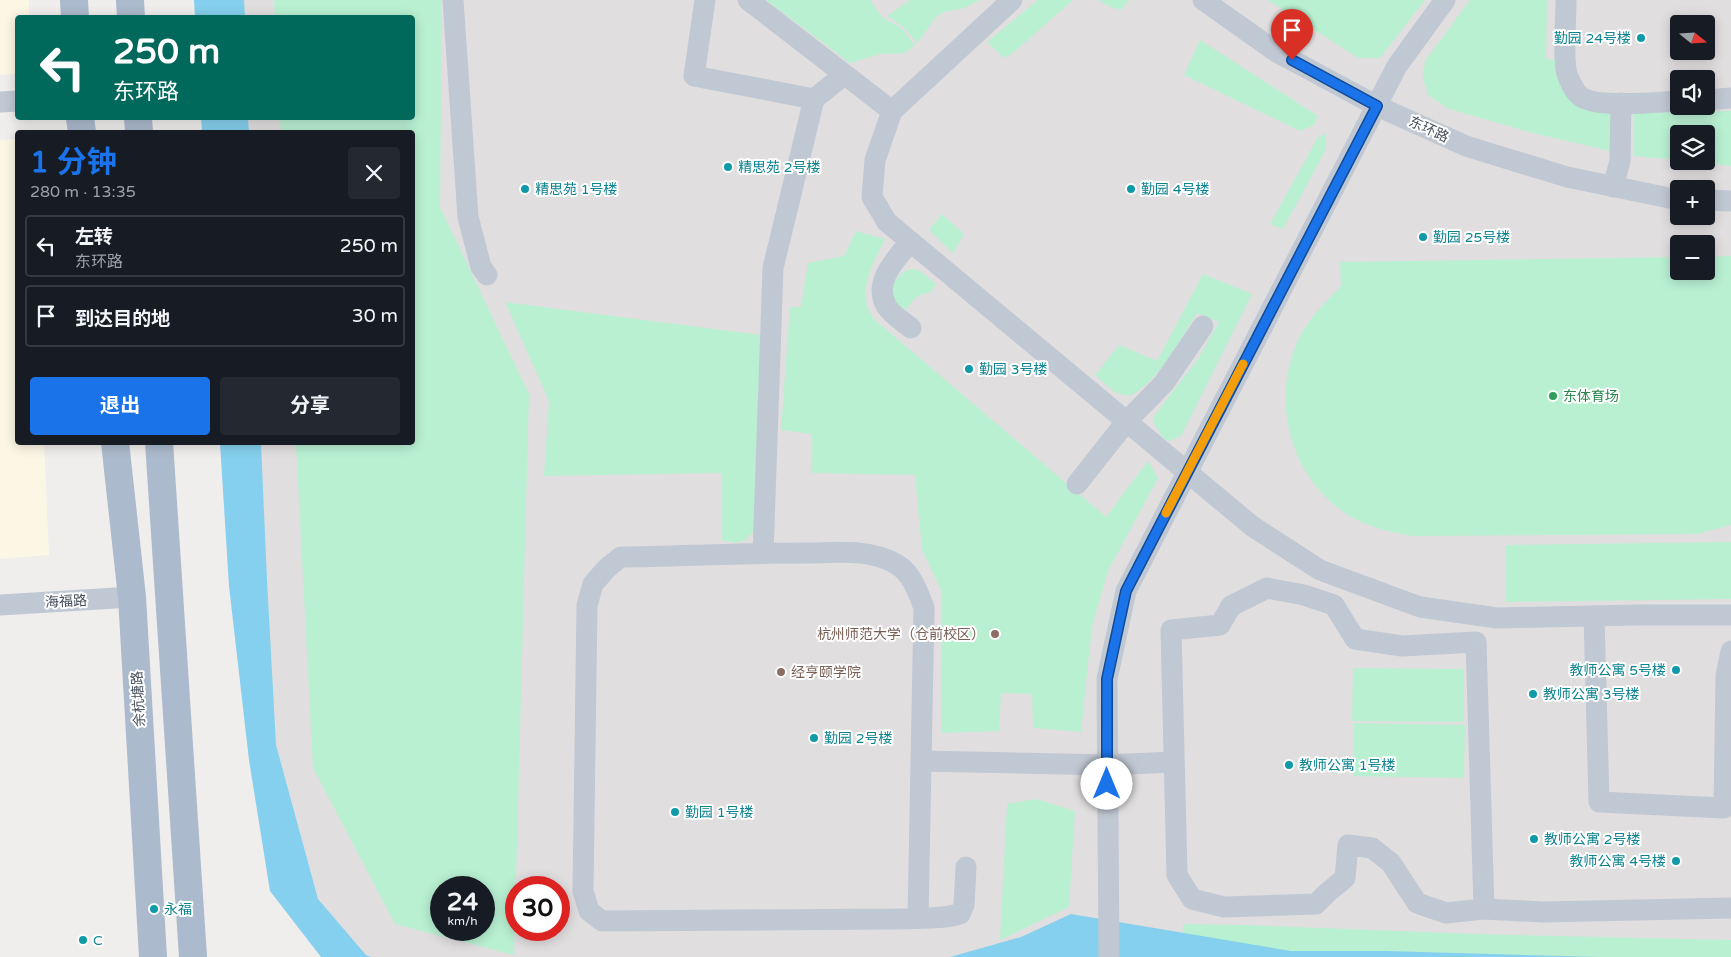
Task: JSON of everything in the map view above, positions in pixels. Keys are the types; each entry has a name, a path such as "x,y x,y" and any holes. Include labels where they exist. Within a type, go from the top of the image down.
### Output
{"main road":[{"path":"74,0 75,15"},
{"path":"130,0 131,15"},
{"name":"余杭塘路","path":"115,445 132,597 153,957"},
{"path":"159,445 193,957"}],"street":[{"path":"452,0 468,217 481,267 487,275"},
{"path":"705,0 694,76 814,99"},
{"path":"748,0 892,111"},
{"path":"1012,0 892,111 875,160 872,197 887,222 910,242 1252,526 1320,570 1420,607 1496,618 1731,614"},
{"name":"东环路","path":"1203,0 1275,51 1377,106 1466,146 1567,177 1670,198"},
{"path":"1109,957 1107,679 1126,591 1397,66 1445,0"},
{"path":"1566,0 1566,71 1580,96 1592,101 1621,103 1670,101"},
{"path":"763,553 773,268 814,99 844,74"},
{"path":"1715,99 1731,98"},
{"path":"0,102 15,102"},
{"path":"1613,187 1620,161 1621,103"},
{"path":"1715,200 1731,200"},
{"path":"910,242 890,266 884,281 883,295 888,308 911,328"},
{"path":"1077,484 1126,422 1164,383 1203,326"},
{"path":"918,918 924,608 914,583 898,564 874,554 763,553 621,557 607,568 593,584 587,605 583,891 589,911 602,921 918,918 951,916 960,914 964,905 966,867"},
{"path":"1310,597 1320,570"},
{"path":"1476,642 1402,646 1355,639 1334,605 1310,597 1267,588 1231,606 1220,625 1171,630 1177,875 1192,899 1224,907 1316,904 1326,893 1346,878 1348,845 1372,848 1391,863 1417,903 1446,913 1484,909 1543,912 1731,908"},
{"name":"海福路","path":"0,605 132,597"},
{"path":"1482,616 1476,642 1484,909"},
{"path":"1594,616 1600,802 1724,808 1726,676 1731,651"},
{"path":"921,761 1107,765 1173,762"}],"shaded area":[{"path":"0,0 29,0 29,15 15,15 15,74 0,75"},
{"name":"杭州师范大学（仓前校区）","path":"230,0 1731,0 1731,957 345,957 288,899 250,445 415,445 415,130 236,130 235,120 415,120 415,15 231,15"},
{"path":"15,139 15,445 44,445 49,555 0,559 0,140"}],"green space":[{"path":"274,0 442,0 440,207 529,394 516,876 505,876 505,941 514,941 514,955 460,941 495,941 495,876 430,876 430,933 395,924 313,768 296,445 415,445 415,130 281,130 280,120 415,120 415,15 275,15"},
{"path":"766,0 870,0 883,18 900,27 915,45 905,53 880,54 850,63"},
{"path":"910,0 980,0 964,8 944,12 936,17 917,43 902,26 887,16"},
{"path":"1038,0 1073,0 1013,53 1004,58 987,42"},
{"path":"1099,0 1129,0 1121,10 1110,7"},
{"path":"1268,0 1425,0 1380,58 1358,58"},
{"path":"1470,0 1547,0 1546,59 1561,60 1564,87 1613,114 1610,151 1533,133 1449,109 1428,95 1423,78 1425,61"},
{"path":"1200,40 1318,116 1314,125 1300,131 1184,75"},
{"path":"1715,111 1731,111 1731,166 1715,164 1715,125 1670,125 1670,159 1634,156 1634,113 1670,112 1670,115 1715,115"},
{"path":"1326,132 1326,149 1283,229 1270,224 1317,139"},
{"path":"942,214 964,234 953,253 929,230"},
{"path":"856,231 885,239 872,267 866,288 868,308 876,321 1106,517 1148,461 1158,478 1108,571 1092,626 1081,732 1033,728 1032,694 1001,693 999,731 941,733 942,592 922,550 915,475 811,473 812,434 781,430 790,307 801,307 808,263 844,256"},
{"path":"1731,256 1731,525 1697,534 1412,536 1377,528 1357,520 1336,506 1319,490 1305,470 1295,448 1288,425 1287,377 1293,353 1304,329 1341,286 1340,262 1670,257 1670,280 1715,280 1715,257"},
{"path":"914,269 920,271 936,284 930,293 919,296 906,310 896,303 891,291 896,279 905,271"},
{"path":"1203,274 1252,294 1181,436 1169,441 1163,438 1154,423 1154,416 1198,359 1219,322 1197,313 1160,370 1141,389 1130,396 1116,393 1095,375 1119,345 1157,361"},
{"path":"505,302 761,335 754,530 750,535 740,542 722,540 722,473 544,476 549,401"},
{"path":"1731,542 1731,599 1506,602 1505,545"},
{"path":"1353,668 1464,669 1464,722 1352,721"},
{"path":"1354,723 1465,725 1464,778 1353,776"},
{"path":"1036,799 1075,811 1069,907 1000,940 1007,804"},
{"path":"1183,924 1731,940 1731,957 1181,957"}],"water":[{"path":"194,0 244,0 245,15 195,15"},
{"path":"201,120 248,120 249,130 202,130"},
{"path":"220,445 261,445 276,745 318,899 366,955 371,957 321,957 270,891 249,760 229,586"},
{"path":"1071,914 1291,951 1386,951 1599,957 950,957 1021,937"}],"slow traffic":[{"path":"1166,513 1243,364"}],"place":[{"name":"勤园 24号楼","path":"1641,38"},
{"name":"精思苑 2号楼","path":"728,167"},
{"name":"精思苑 1号楼","path":"525,189"},
{"name":"勤园 4号楼","path":"1131,189"},
{"name":"勤园 25号楼","path":"1423,237"},
{"name":"勤园 3号楼","path":"969,369"},
{"name":"东体育场","path":"1553,396"},
{"name":"杭州师范大学（仓前校区）","path":"995,634"},
{"name":"教师公寓 5号楼","path":"1676,670"},
{"name":"经亨颐学院","path":"781,672"},
{"name":"教师公寓 3号楼","path":"1533,694"},
{"name":"勤园 2号楼","path":"814,738"},
{"name":"教师公寓 1号楼","path":"1289,765"},
{"name":"勤园 1号楼","path":"675,812"},
{"name":"教师公寓 2号楼","path":"1534,839"},
{"name":"教师公寓 4号楼","path":"1676,861"},
{"name":"永福","path":"154,909"},
{"name":"C","path":"83,940"}],"route":[{"path":"1107,784 1107,679 1126,591 1377,106 1292,60"}]}
